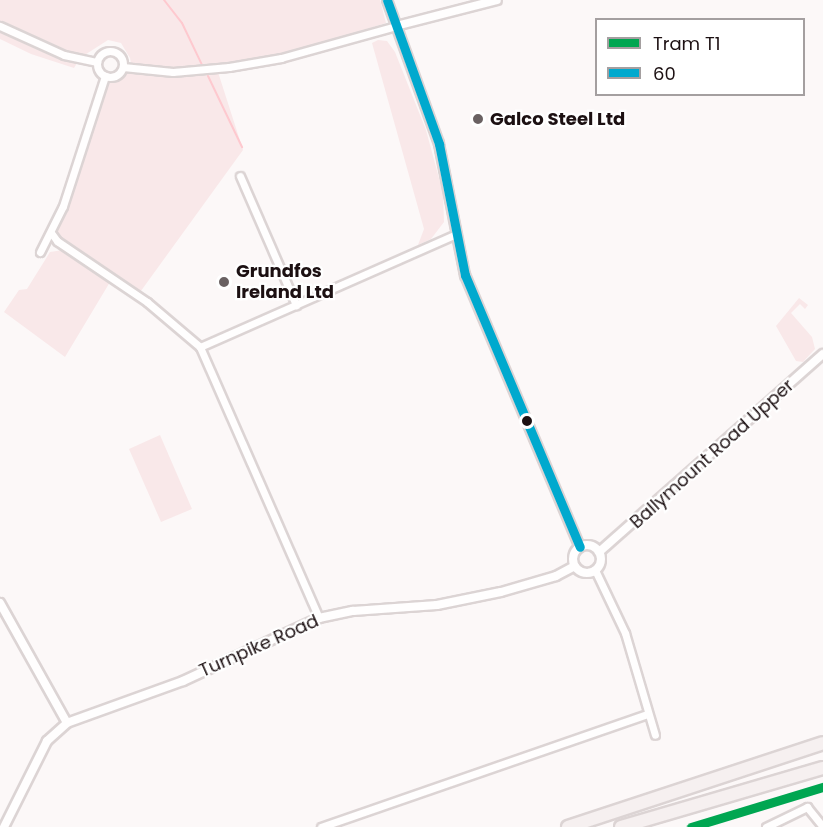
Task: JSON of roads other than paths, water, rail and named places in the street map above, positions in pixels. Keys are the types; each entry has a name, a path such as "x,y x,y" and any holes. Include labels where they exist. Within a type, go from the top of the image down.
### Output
{"highway":[{"path":"568,827 823,743"},
{"path":"621,827 823,768"}],"street":[{"path":"387,0 439,144 456,234 475,301 580,547"},
{"path":"123,67 173,72 229,67 281,58 497,0"},
{"path":"0,26 64,55 97,62 105,76 88,135 52,234 40,252"},
{"path":"97,62 104,52 114,51 121,57 123,67 117,75 105,76"},
{"path":"240,176 296,304"},
{"path":"52,234 57,241 147,302 200,347 319,618"},
{"path":"200,347 456,234"},
{"name":"Ballymount Road Upper","path":"599,552 823,354"},
{"path":"591,546 599,552 601,561 595,570 586,573 575,566 574,554 580,547 591,546"},
{"name":"Turnpike Road","path":"4,827 46,741 67,723 183,681 319,618 353,611 429,606 501,592 575,566"},
{"path":"595,570 625,633 655,735"},
{"path":"0,603 67,723"},
{"path":"321,827 648,714"},
{"path":"766,827 807,807 823,827"}],"waterway":[{"path":"164,0 182,23 202,65"},
{"path":"208,76 242,147"}],"tram line":[{"name":"T1","path":"691,827 823,787"}],"place":[{"name":"Galco Steel Ltd","path":"478,119"},
{"name":"Grundfos Ireland Ltd","path":"224,282"}]}
